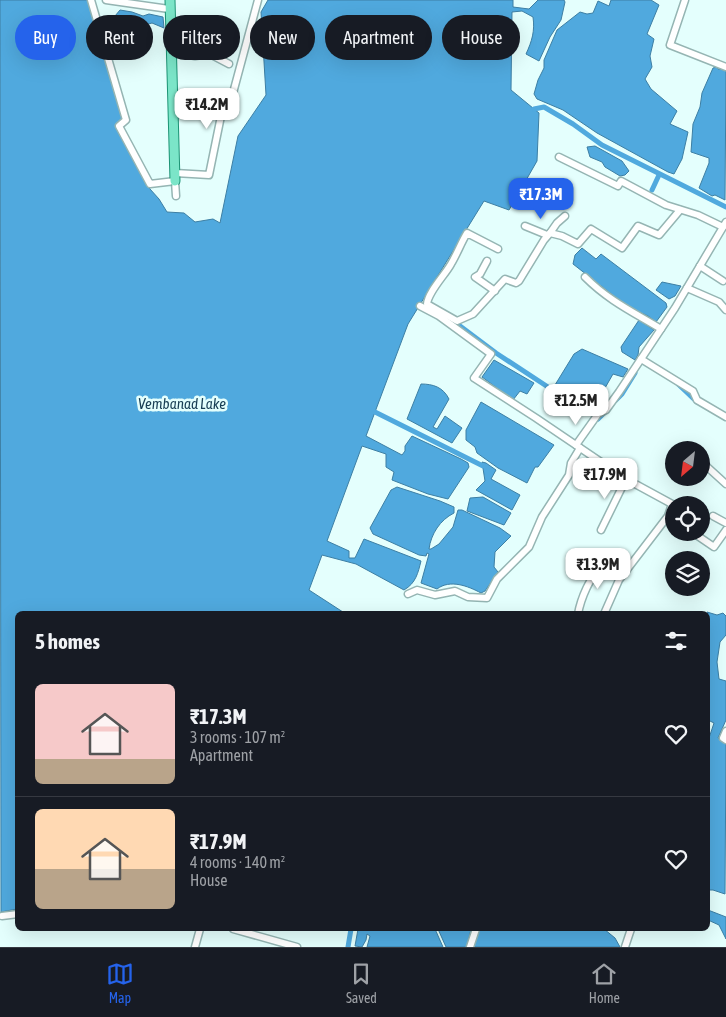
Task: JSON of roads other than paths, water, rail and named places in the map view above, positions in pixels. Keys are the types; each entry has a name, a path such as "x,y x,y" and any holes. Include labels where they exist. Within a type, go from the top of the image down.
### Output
{"main road":[{"path":"171,60 175,177"}],"street":[{"path":"91,0 126,120 119,126 150,184 175,177 209,176 221,116 233,93 258,0"},
{"path":"106,0 169,4"},
{"path":"685,0 670,45 726,67"},
{"path":"221,60 229,64"},
{"path":"408,594 417,590 435,595 455,591 468,597 487,598 497,579 529,547 542,517 569,475 571,463 578,447 596,417 606,410 641,359 724,228 698,215 666,205 621,181 618,186 559,157"},
{"path":"175,177 176,196"},
{"path":"525,226 548,234 562,236 578,244 590,229 622,248 638,226 659,235 680,210"},
{"path":"498,248 467,232 450,267 426,301 427,304 457,321 473,314 505,279 514,284 548,234 565,216"},
{"path":"487,261 480,274 475,277 495,291"},
{"path":"700,266 723,281"},
{"path":"585,277 624,308 661,329"},
{"path":"687,288 719,302 726,310"},
{"path":"420,306 439,316 491,354 474,378 626,480 665,500"},
{"path":"458,329 466,318"},
{"path":"641,359 693,391 697,400 726,417"},
{"path":"710,469 726,484"},
{"path":"601,530 626,480"},
{"path":"713,516 726,523"},
{"path":"605,611 618,580 665,525"},
{"path":"705,541 714,547 726,530"},
{"path":"578,611 580,602 594,575 603,571 622,575"},
{"path":"726,731 723,738 726,740"},
{"path":"2,916 15,914"},
{"path":"195,947 199,931"},
{"path":"239,931 272,944 297,947"},
{"path":"470,947 475,931"},
{"path":"625,947 630,931"}],"water":[{"name":"Vembanad Lake","path":"0,0 89,0 94,15 86,15 86,60 107,60 125,120 116,124 150,189 167,212 184,213 195,222 213,219 220,223 238,136 266,95 264,60 315,60 315,15 261,15 268,0 513,0 513,7 529,9 538,0 564,0 561,20 550,37 539,61 526,54 533,36 534,27 533,17 522,11 512,12 512,15 442,15 442,60 511,60 511,90 539,113 537,161 509,210 484,201 408,324 366,436 402,455 405,451 405,446 412,436 461,459 468,463 469,467 448,499 428,494 392,480 394,472 386,467 386,454 362,446 327,541 349,551 349,558 355,558 364,539 421,561 414,581 404,590 356,564 322,555 309,590 341,611 15,611 15,909 1,912"},
{"path":"611,0 651,0 659,5 647,34 654,39 650,56 652,67 645,79 651,89 677,111 670,124 688,132 682,159 674,174 597,133 563,110 537,99 534,94 544,68 544,60 557,30 580,12 593,13 598,1 609,6"},
{"path":"120,10 140,15 116,15"},
{"path":"149,14 163,17 163,28 153,23 153,15 146,15"},
{"path":"717,67 718,69 726,70 725,200 715,195 712,196 699,188 709,163 709,158 691,152 693,124 700,107 702,93 713,68"},
{"path":"595,146 622,161 629,171 625,175 620,176 605,167 602,162 590,157 587,147"},
{"path":"582,248 596,259 601,254 666,303 667,307 656,322 648,316 628,307 573,264 575,255"},
{"path":"662,282 681,286 675,296 669,299 656,290"},
{"path":"639,320 654,330 639,347 635,360 622,352 621,347"},
{"path":"582,349 628,369 623,377 613,374 605,388 607,393 598,406 579,399 581,394 573,388 555,385 574,354"},
{"path":"494,360 534,383 527,394 520,391 513,400 482,377"},
{"path":"421,384 437,387 449,399 433,427 437,429 445,416 462,428 452,443 407,419"},
{"path":"481,402 554,445 538,467 535,467 527,483 498,468 477,453 475,447 466,440 466,430"},
{"path":"482,462 496,470 491,479 520,495 512,510 476,490 485,481"},
{"path":"397,487 454,507 454,513 444,519 434,533 429,549 439,544 453,527 458,510 462,510 500,528 511,536 495,552 494,567 498,572 485,591 481,593 465,586 453,584 437,589 421,583 429,554 427,553 426,556 419,555 373,534 370,528 391,490"},
{"path":"483,497 511,513 504,525 467,511 470,498"},
{"path":"710,613 717,615 723,613 726,616 726,635 720,642 717,662 719,679 726,681 726,720 718,738 726,743 725,894 710,890 710,735 714,723 710,721"},
{"path":"710,911 726,917 726,939 719,925 710,921"},
{"path":"358,931 436,931 443,947 367,947 370,936 367,934 362,947 355,946"},
{"path":"439,931 471,931 467,947 446,947"},
{"path":"479,931 606,931 615,938 620,947 473,947"}],"waterway":[{"path":"534,109 544,107 573,124 602,145 726,207"},
{"path":"652,190 659,175"},
{"path":"452,320 569,403 589,411 598,419 605,412"},
{"path":"616,400 635,373"},
{"path":"678,384 697,402"},
{"path":"375,412 483,466"},
{"path":"348,947 351,931"}]}
